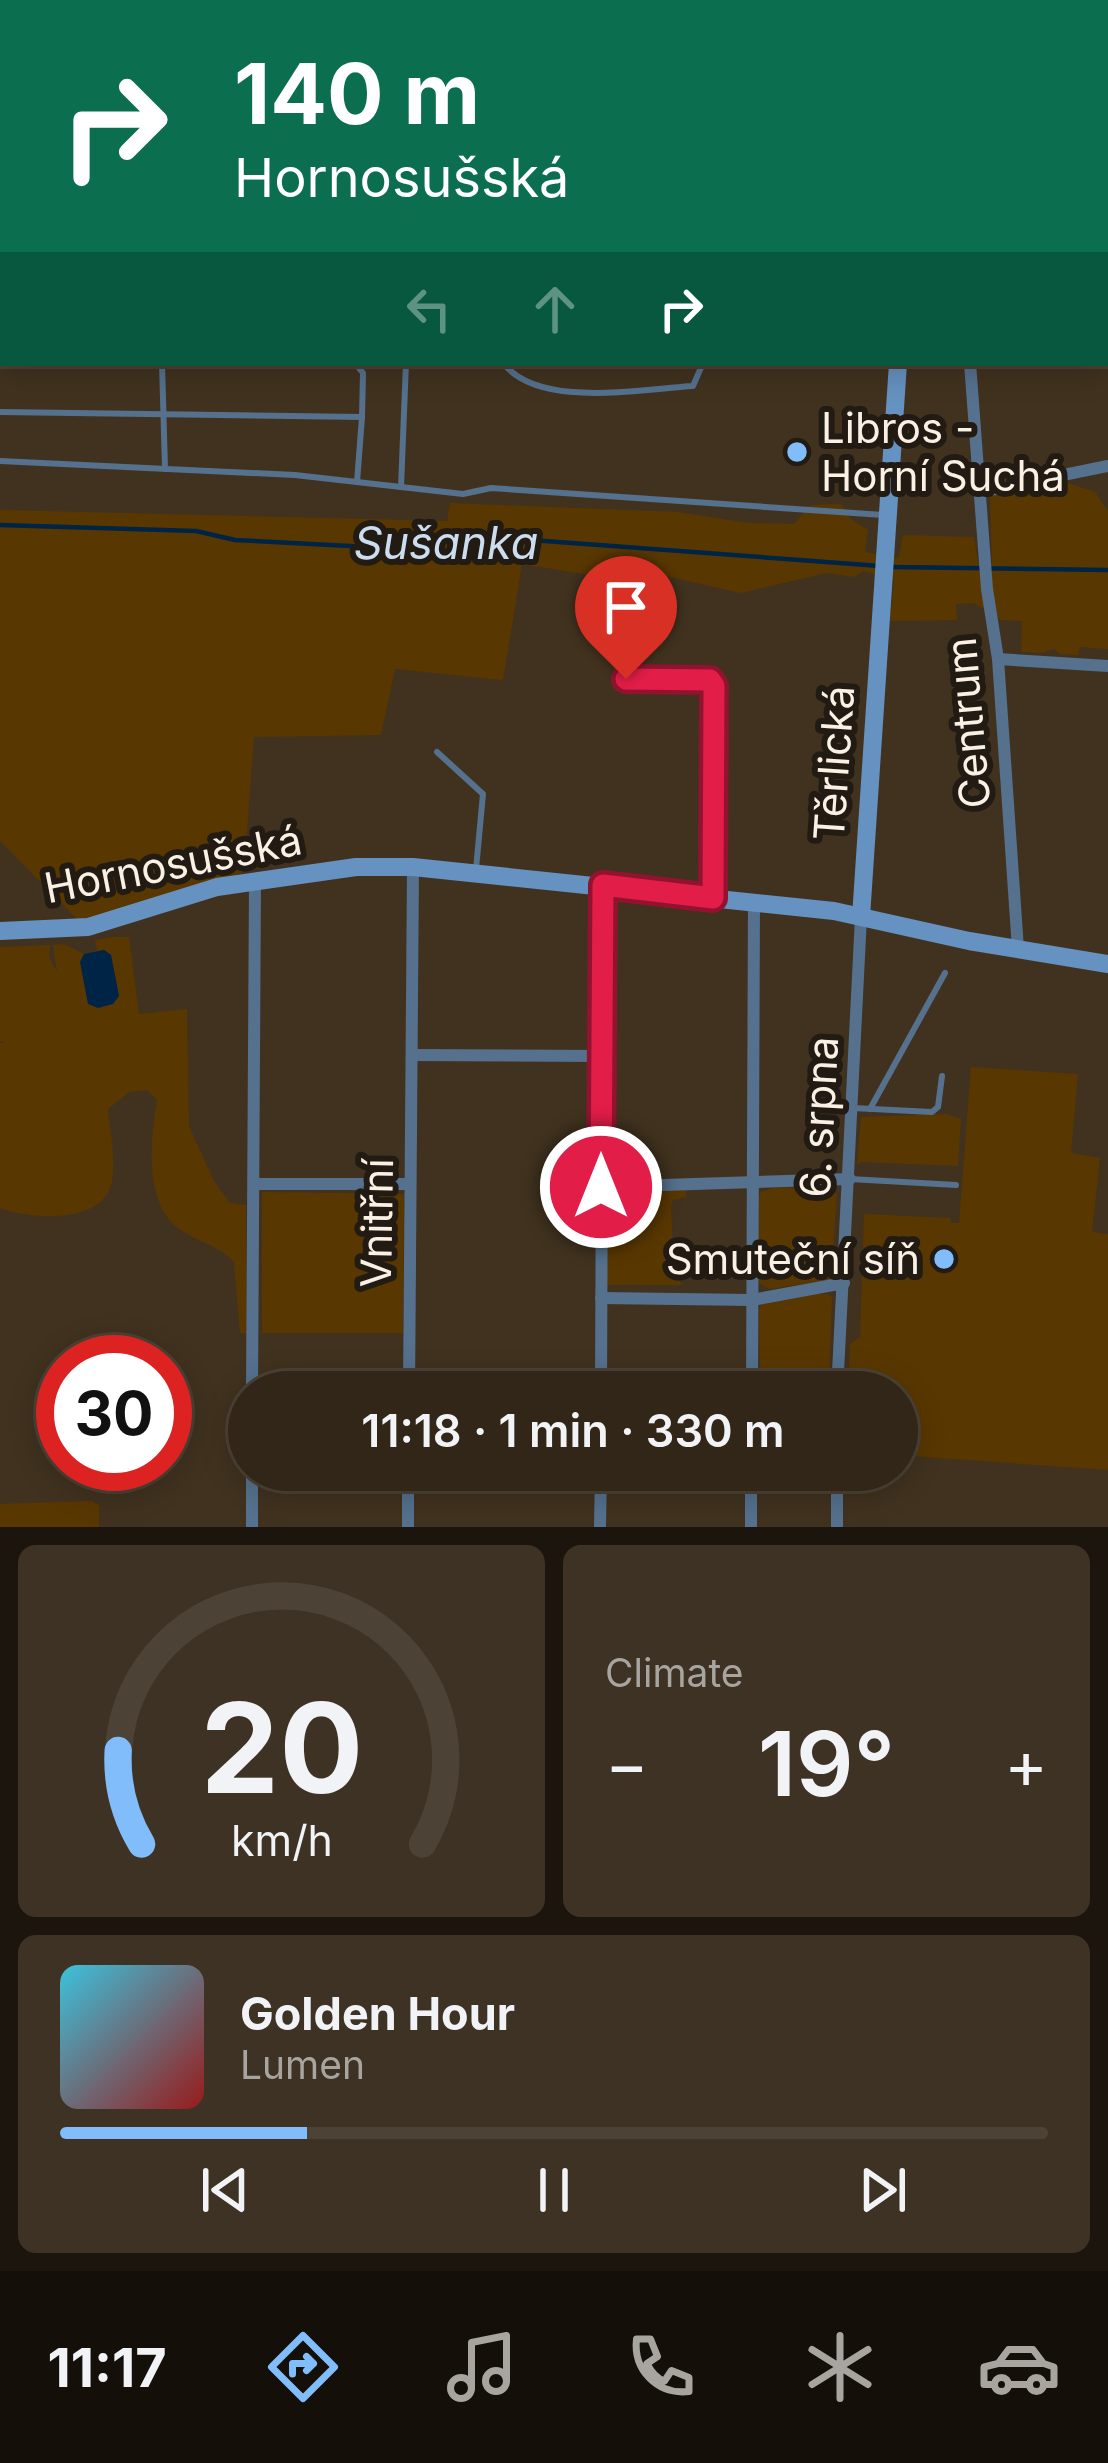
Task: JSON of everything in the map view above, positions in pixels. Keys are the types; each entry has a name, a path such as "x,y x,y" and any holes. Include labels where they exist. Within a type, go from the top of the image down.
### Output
{"street":[{"name":"Těrlická","path":"861,916 898,366"},
{"name":"Centrum","path":"970,366 986,572 998,658 1018,949"},
{"path":"980,492 1108,466"},
{"path":"998,658 1108,666"},
{"name":"Hornosušská","path":"0,931 88,927 173,898 256,881 356,867 413,866 861,916"},
{"name":"Vnitřní","path":"409,1371 413,866"},
{"path":"253,1371 256,881"},
{"path":"601,1371 603,885"},
{"path":"752,1371 754,902"},
{"path":"861,916 1108,964"},
{"name":"6. srpna","path":"838,1371 861,916"},
{"path":"412,1054 602,1056"},
{"path":"601,1187 850,1179"},
{"path":"254,1184 410,1184"},
{"path":"601,1298 752,1300 844,1283"},
{"path":"252,1491 252,1527"},
{"path":"408,1527 409,1491"},
{"path":"601,1491 601,1527"},
{"path":"751,1491 751,1527"},
{"path":"837,1491 837,1527"}],"lane":[{"path":"162,366 165,469"},
{"path":"357,366 363,373 357,482"},
{"path":"401,487 406,366"},
{"path":"505,366 514,377 552,392 693,386 702,366"},
{"path":"0,412 362,417"},
{"path":"0,461 357,482 463,494 491,488 886,515"},
{"path":"626,679 710,680 714,686 713,898"},
{"path":"437,752 482,794 476,873"},
{"path":"871,1109 945,973"},
{"path":"853,1108 932,1112 938,1107 942,1076"},
{"path":"850,1179 956,1185"}],"shaded area":[{"path":"1068,483 1095,492 1108,511 1108,649 1080,647 1078,655 1054,649 1021,652 1022,621 1001,620 974,603 956,604 957,620 890,621 894,579 863,571 854,577 826,573 741,593 647,572 621,580 522,564 503,680 395,669 381,735 254,737 244,872 80,922 0,841 0,510 447,521 450,503 677,512 794,524 810,505 841,504 851,519 868,530 865,552 899,558 903,535 974,537 978,563 992,564 990,495"},
{"path":"129,937 139,1014 187,1009 189,1126 214,1181 230,1203 246,1205 247,1334 240,1333 234,1262 177,1227 159,1201 152,1167 157,1100 147,1090 129,1092 108,1109 113,1176 104,1198 93,1207 62,1216 0,1208 0,1043 6,1042 0,1041 0,947 50,945 49,957 57,972 53,945 64,944 84,954 81,963 119,996 111,955 97,951 95,940"},
{"path":"971,1067 1078,1074 1071,1153 1100,1158 1092,1232 1108,1234 1108,1470 918,1456 918,1371 849,1371 850,1344 860,1337 864,1214 950,1218 951,1223 959,1223"},
{"path":"946,1114 961,1119 958,1166 857,1165 861,1117"},
{"path":"827,1188 837,1194 831,1280 769,1289 759,1283 759,1198 760,1192"},
{"path":"625,1190 686,1190 686,1197 673,1200 671,1206 674,1271 682,1285 607,1285 605,1198"},
{"path":"262,1192 404,1194 403,1333 262,1333"},
{"path":"786,1295 832,1297 830,1371 760,1371 759,1310 763,1302"},
{"path":"92,1501 99,1505 99,1527 0,1527 0,1504"}],"water":[{"path":"104,950 111,955 119,996 113,1004 98,1008 88,1004 80,962 84,954"}],"waterway":[{"name":"Sušanka","path":"0,525 196,531 235,540 445,551 518,539 880,566"},
{"name":"Sušanka","path":"892,567 1108,570"}],"place":[{"name":"Libros - Horní Suchá","path":"797,452"},
{"name":"Smuteční síň","path":"944,1259"}],"route":[{"path":"601,1187 603,885 713,898 714,686 710,680 626,679"}]}
